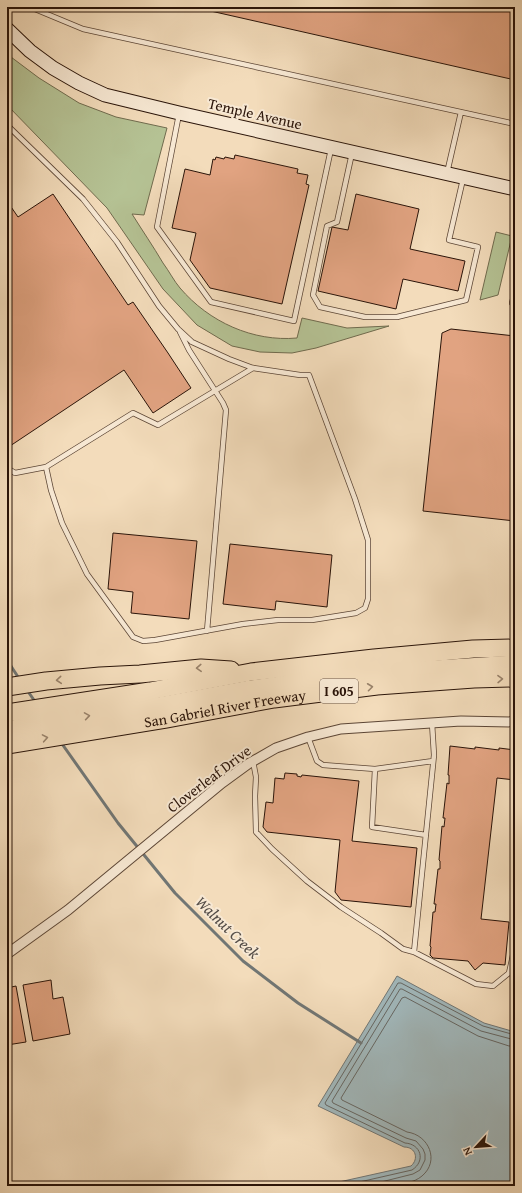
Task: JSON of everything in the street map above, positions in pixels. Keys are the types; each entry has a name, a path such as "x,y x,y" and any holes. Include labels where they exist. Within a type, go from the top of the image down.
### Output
{"highway":[{"name":"San Gabriel River Freeway","path":"7,745 251,672 374,658 473,649 515,648"},
{"path":"157,701 165,698 262,681 364,668 469,660 515,659"},
{"path":"7,730 157,701 334,678 419,670 515,664"},
{"path":"7,687 62,680 201,668 251,672"},
{"name":"San Gabriel River Freeway","path":"7,713 157,701 274,699 369,687 474,679 515,678"}],"main road":[{"name":"Temple Avenue","path":"10,37 79,84 105,95 332,148 515,188"}],"street":[{"name":"Cloverleaf Drive","path":"7,954 68,910 222,783 253,761 276,748 308,737 341,729 461,721 515,722"}],"lane":[{"path":"30,7 83,29 515,124"},
{"path":"447,173 461,112"},
{"path":"180,113 157,227 211,302 294,321 332,148"},
{"path":"7,125 83,199 117,242 159,306 178,329 192,342 253,368 309,375 355,499 368,540 368,599 364,608 356,613 312,620 278,620 243,624 155,640 143,641 133,637 87,574 62,523 50,490 46,466"},
{"path":"352,152 337,222 327,226 313,295 320,307 365,317 397,318 466,300 478,247 448,240 463,177"},
{"path":"512,303 515,291"},
{"path":"178,329 189,350 224,403 226,410 207,631"},
{"path":"7,468 15,473 46,466 133,413 158,425 253,368"},
{"path":"414,952 434,755 432,723"},
{"path":"308,737 317,761 323,765 375,769 433,761"},
{"path":"253,761 256,777 256,832 307,881 341,907 403,949 414,952 476,984 493,986 509,972 515,946 515,936"},
{"path":"375,769 372,828 426,835"}],"green space":[{"path":"11,57 39,78 79,103 116,117 167,128 144,215 132,214 178,285 204,311 233,327 264,337 297,338 302,318 347,328 389,326 316,348 292,353 260,352 232,346 197,325 163,289 107,208 7,105 7,61"},
{"path":"496,232 512,236 498,295 480,300"}],"water":[{"path":"397,976 484,1023 515,1032 515,1186 321,1186 411,1166 415,1160 414,1151 411,1149 318,1106"}],"building":[{"path":"193,7 515,7 515,80"},
{"path":"235,155 298,169 297,173 308,175 306,184 309,185 282,304 210,288 190,260 196,233 172,228 185,169 210,175 213,159 215,160 216,157 224,159 225,157 234,159"},
{"path":"53,194 128,305 133,302 191,388 153,413 124,370 7,448 7,201 18,217"},
{"path":"356,194 419,209 410,249 465,261 458,291 403,279 396,309 318,291 332,227 348,230"},
{"path":"451,329 515,336 515,521 423,511 442,333"},
{"path":"113,533 197,541 189,619 131,613 133,592 108,589"},
{"path":"230,544 332,555 327,607 276,601 275,610 223,604"},
{"path":"450,746 475,749 475,747 515,750 515,780 497,778 481,919 509,922 505,965 483,963 475,970 468,961 433,958 430,955 433,912 435,912 436,904 434,904 438,869 440,869 439,860 442,826 444,827 445,818 443,818 447,783 449,784 448,775"},
{"path":"285,773 297,774 297,776 301,777 302,775 359,781 352,841 417,848 411,907 341,900 335,892 340,840 267,832 263,827 266,802 273,803 275,778 284,779"},
{"path":"51,980 53,999 63,997 70,1034 33,1041 23,985"},
{"path":"16,986 26,1042 7,1045 7,988"}],"waterway":[{"name":"Walnut Creek","path":"7,660 20,680"},
{"name":"Walnut Creek","path":"27,690 36,703"},
{"name":"Walnut Creek","path":"60,741 118,823 175,893 243,961 298,1003 361,1043"}]}
